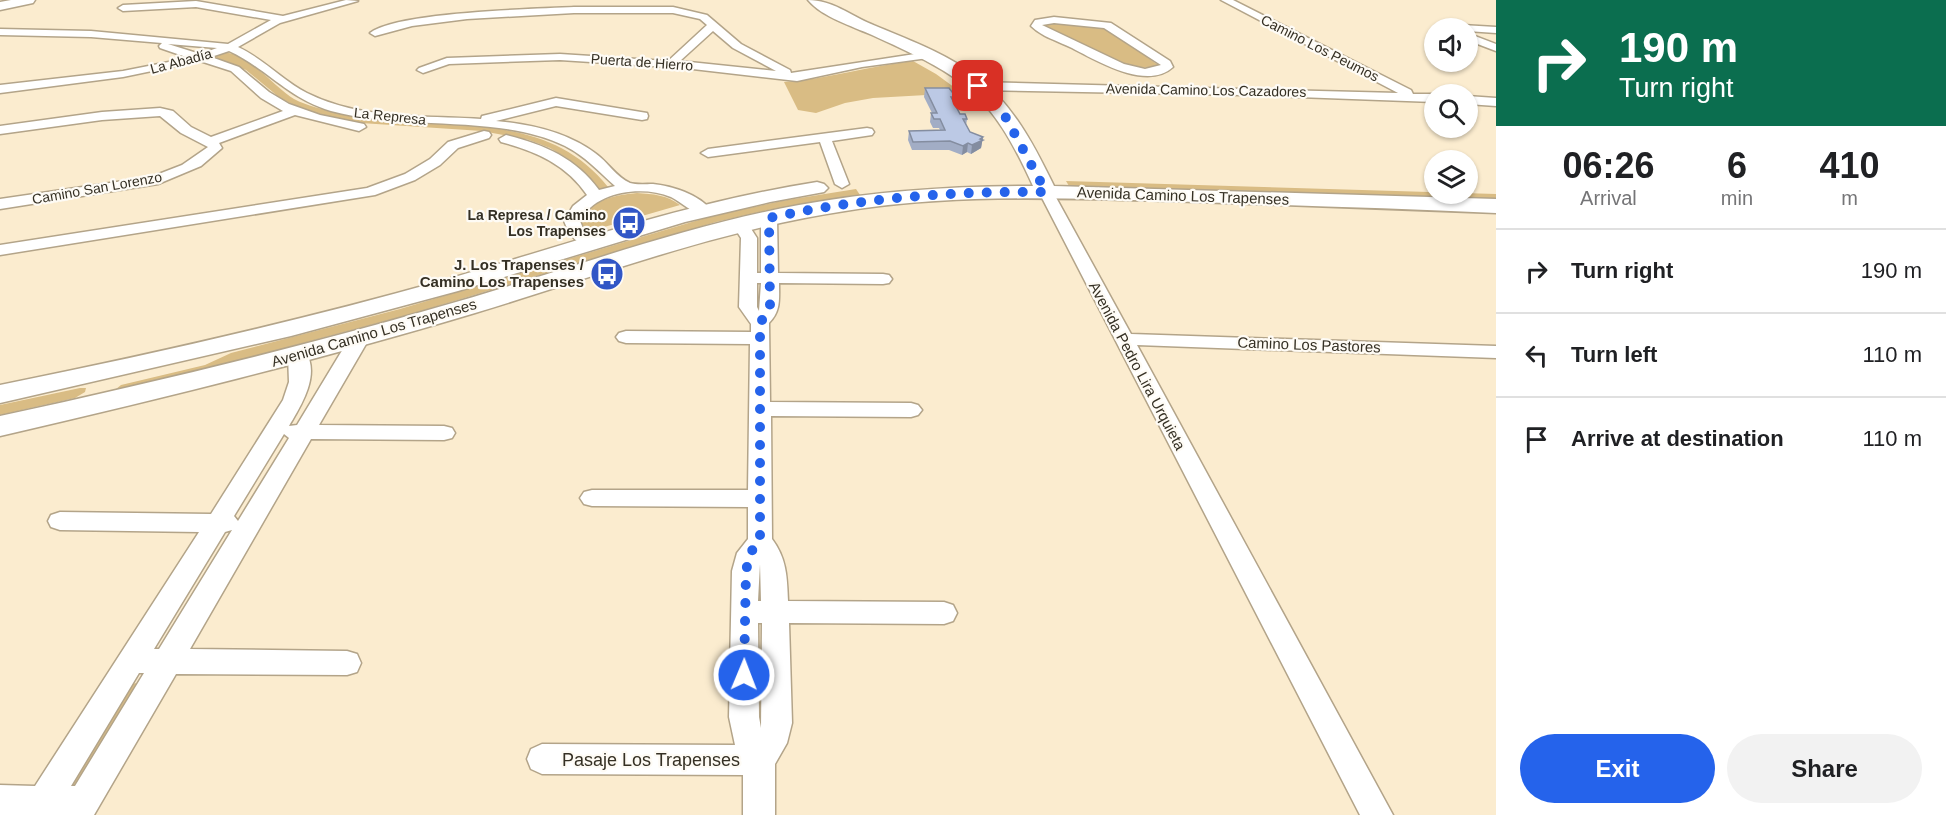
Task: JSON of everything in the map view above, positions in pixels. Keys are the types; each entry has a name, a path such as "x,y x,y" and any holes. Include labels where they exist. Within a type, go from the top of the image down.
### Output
{"main road":[{"name":"Avenida Pedro Lira Urquieta","path":"815,0 856,24 928,55 978,86 1005,116 1042,183"},
{"name":"Avenida Camino Los Trapenses","path":"0,394 137,365 359,311 704,210 772,195 842,184 930,176 1496,206"},
{"name":"Avenida Camino Los Trapenses","path":"0,426 297,356 740,224 839,205 1042,183 1424,185"},
{"path":"1478,188 1496,189"},
{"path":"95,405 97,394 107,383 137,365"}],"street":[{"path":"0,6 29,0"},
{"name":"Camino Los Peumos","path":"1226,0 1414,97"},
{"name":"La Abadía","path":"0,89 134,73 199,58 230,47 282,19 353,1"},
{"path":"123,8 196,4 282,19"},
{"path":"375,33 411,22 451,17 594,10 681,11 699,16 737,46 797,77"},
{"path":"1154,71 1165,69 1168,65 1110,26 1095,22 1054,20 1036,24 1040,29 1118,67 1154,71 1176,89"},
{"path":"671,64 712,26"},
{"path":"1478,29 1496,30"},
{"name":"La Represa","path":"0,32 91,34 149,40 203,42 230,47 263,64 300,94 337,108 389,118 516,127 553,136 575,146 630,189"},
{"name":"La Represa","path":"149,40 223,64 240,72 265,95 289,109 330,122 450,139 484,135 527,144 554,155 573,170 596,197"},
{"path":"1478,41 1496,48"},
{"name":"Puerta de Hierro","path":"862,64 909,47"},
{"name":"Puerta de Hierro","path":"423,70 447,61 541,57 671,64 797,77 862,64 928,55"},
{"path":"12,75 54,82"},
{"name":"Avenida Camino Los Cazadores","path":"978,86 1176,89 1424,98"},
{"path":"1478,101 1496,102"},
{"path":"467,122 560,102 642,116"},
{"path":"0,130 152,111 168,114 186,130 206,140 289,109"},
{"path":"507,115 508,120 516,127"},
{"path":"708,153 867,132"},
{"path":"824,136 842,184"},
{"name":"La Represa","path":"0,250 350,196 411,177 435,162 450,139"},
{"name":"Camino San Lorenzo","path":"0,204 161,179 211,153 215,148 206,140"},
{"name":"Avenida Pedro Lira Urquieta","path":"1042,183 1122,339 1377,815"},
{"path":"591,244 577,233 572,220 582,206 596,197 630,189 654,189 673,193 704,210"},
{"name":"Pasaje Los Trapenses","path":"760,330 770,311 769,218"},
{"name":"Pasaje Los Trapenses","path":"740,224 749,238 748,307 760,330 760,541 773,563 775,613 777,723 772,743 759,760"},
{"path":"749,278 883,279"},
{"path":"626,337 760,330"},
{"path":"0,801 40,808 80,808 359,339"},
{"name":"Camino Los Pastores","path":"1122,339 1496,352"},
{"path":"40,808 275,432 299,389 301,369 297,356"},
{"path":"760,409 910,410"},
{"path":"275,432 444,433"},
{"path":"592,498 761,499"},
{"path":"60,520 249,524"},
{"name":"Pasaje Los Trapenses","path":"759,815 759,760 748,740 744,717 747,562 750,553 760,541"},
{"path":"745,612 944,613"},
{"path":"132,661 348,663"},
{"name":"Pasaje Los Trapenses","path":"542,759 759,760"}],"shaded area":[{"path":"1051,23 1106,28 1161,67 1132,68 1043,26"},
{"path":"222,53 231,53 250,63 286,94 304,104 373,119 518,132 551,143 581,161 608,187 603,190 597,188 570,160 550,148 529,140 482,131 361,123 308,112 280,98 246,70 212,57"},
{"path":"913,61 962,93 873,98 845,103 816,113 798,110 784,82 817,78"},
{"path":"1066,181 1424,192 1424,198 1069,186"},
{"path":"856,189 860,195 768,210 716,222 408,315 218,366 116,389 121,385 205,365 231,353 400,309 712,216 781,201"},
{"path":"637,193 665,197 680,205 587,232 582,229 580,216 592,206 614,197"},
{"path":"1478,193 1496,194 1496,200 1478,199"},
{"path":"86,388 85,392 75,398 0,415 0,405"},
{"path":"141,682 78,791 64,790 132,684"}],"building":[{"path":"925,88 949,88 956,97 951,97 960,114 965,114 967,119 963,119 970,132 983,137 980,139 983,140 963,146 950,141 913,142 909,131 945,130 940,119 934,119 931,113 937,113"}],"place":[{"name":"La Represa / Camino Los Trapenses","path":"629,223"},
{"name":"J. Los Trapenses / Camino Los Trapenses","path":"607,274"}],"route":[{"path":"744,675 747,562 750,553 760,541 760,322 770,311 769,218 848,203 901,197 955,193 1046,192 1013,128 978,86"}]}
